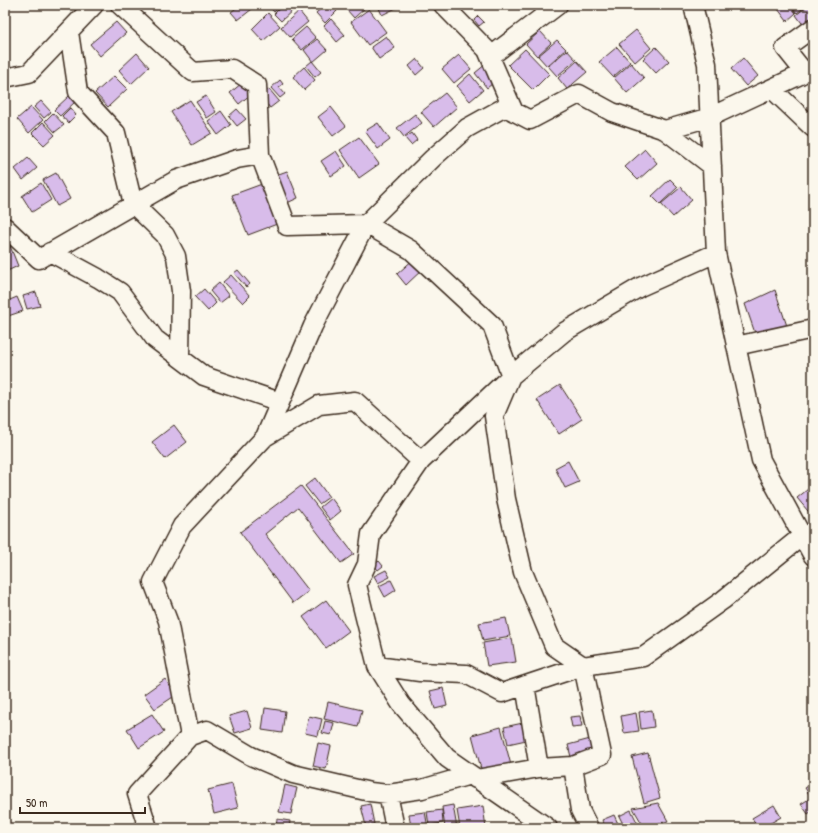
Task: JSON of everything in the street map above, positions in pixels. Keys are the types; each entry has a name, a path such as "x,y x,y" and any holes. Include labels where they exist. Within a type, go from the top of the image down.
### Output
{"street":[{"path":"5,78 30,73 94,5"},
{"path":"120,5 193,72 232,69 257,85 260,155 287,226 366,224 412,250 492,325 511,376 494,416 506,499 522,565 554,646 582,666 602,755 573,766 539,768 473,777 422,789 388,794 370,792 293,774 251,756 207,730 190,736 137,794 148,828"},
{"path":"443,5 491,56 514,112"},
{"path":"491,56 558,5"},
{"path":"693,5 707,64 716,253 736,346 761,460 813,556"},
{"path":"665,130 710,117 809,71 785,48 813,28"},
{"path":"69,32 78,92 116,133 133,204 165,235 176,256 181,291 180,358"},
{"path":"772,89 813,128"},
{"path":"265,437 313,326 366,224 433,158 467,128 505,107 530,120 579,94 612,112 665,130 712,166"},
{"path":"5,227 39,259 176,180 237,159 260,155"},
{"path":"50,252 98,278 120,292 155,339 204,376 280,402"},
{"path":"548,828 447,758 401,704 377,666 368,636 358,585 368,564 371,534 421,461 511,376 564,332 634,290 716,253"},
{"path":"736,346 813,329"},
{"path":"190,736 168,620 153,582 182,526 265,437 319,405 355,401 421,461"},
{"path":"377,666 420,672 466,674 502,693 582,666 643,657 723,600 802,536"},
{"path":"525,685 539,768"},
{"path":"573,766 580,810 589,828"},
{"path":"388,794 395,828"}],"building":[{"path":"240,5 248,5 252,9 238,20 231,12"},
{"path":"268,5 282,5 274,12"},
{"path":"283,5 290,5 294,9 281,21 274,14"},
{"path":"325,5 332,5 337,11 325,23 316,13"},
{"path":"353,5 367,6 354,18 347,10"},
{"path":"783,5 789,5 796,13 787,21 778,9"},
{"path":"790,5 807,5 797,13"},
{"path":"809,5 813,5 813,19 804,26 796,15"},
{"path":"378,6 400,6 382,15"},
{"path":"369,9 386,32 368,45 351,22"},
{"path":"299,11 308,22 290,37 281,27"},
{"path":"268,13 280,26 263,41 252,29"},
{"path":"478,16 484,22 479,26 474,20"},
{"path":"331,19 345,35 337,42 324,26"},
{"path":"116,22 126,33 100,56 90,44"},
{"path":"306,27 316,38 302,50 292,39"},
{"path":"636,30 651,48 635,62 619,44"},
{"path":"540,31 551,43 537,56 526,44"},
{"path":"386,36 395,48 379,59 371,47"},
{"path":"317,39 327,50 313,62 304,50"},
{"path":"557,40 566,49 547,66 538,56"},
{"path":"617,47 630,62 613,77 599,62"},
{"path":"656,47 669,61 656,73 643,59"},
{"path":"525,49 549,74 533,90 508,65"},
{"path":"567,50 576,60 557,76 548,66"},
{"path":"137,53 149,67 131,84 119,70"},
{"path":"459,55 471,69 454,83 442,69"},
{"path":"743,58 758,76 746,86 731,69"},
{"path":"417,59 424,68 416,75 409,66"},
{"path":"312,61 321,72 315,77 306,66"},
{"path":"577,61 587,72 567,89 558,78"},
{"path":"631,63 644,78 627,93 614,78"},
{"path":"486,64 498,79 487,88 475,73"},
{"path":"304,67 315,80 304,90 293,77"},
{"path":"470,74 483,90 470,101 457,86"},
{"path":"114,76 127,89 108,107 95,93"},
{"path":"280,80 283,84 279,87 285,94 280,98 271,88"},
{"path":"242,83 251,94 239,104 230,93"},
{"path":"269,89 279,101 270,108 261,96"},
{"path":"445,93 457,107 434,127 421,112"},
{"path":"69,96 75,102 60,116 54,110"},
{"path":"206,96 216,112 207,118 196,102"},
{"path":"190,100 212,133 192,145 171,112"},
{"path":"41,101 51,112 44,118 34,107"},
{"path":"31,107 43,120 29,133 17,119"},
{"path":"331,107 346,126 333,136 318,117"},
{"path":"70,108 76,115 68,123 62,116"},
{"path":"237,109 246,119 237,126 229,116"},
{"path":"221,111 231,125 218,135 208,121"},
{"path":"53,113 64,125 55,132 45,121"},
{"path":"415,114 422,123 404,137 397,128"},
{"path":"43,122 55,135 44,145 32,133"},
{"path":"378,123 390,140 378,149 365,131"},
{"path":"412,133 417,140 411,145 405,138"},
{"path":"359,137 379,164 359,178 340,150"},
{"path":"645,149 657,163 638,180 625,167"},
{"path":"336,151 346,166 331,176 321,161"},
{"path":"28,158 37,168 23,180 15,169"},
{"path":"287,171 298,198 287,203 276,175"},
{"path":"56,173 70,199 57,206 43,180"},
{"path":"670,179 678,187 660,204 652,196"},
{"path":"41,183 51,200 32,212 22,196"},
{"path":"262,184 277,224 248,235 232,195"},
{"path":"681,187 692,200 673,217 661,204"},
{"path":"10,246 18,266 5,272 5,249"},
{"path":"415,258 424,268 406,285 397,274"},
{"path":"238,270 250,284 246,287 234,273"},
{"path":"231,275 250,296 243,303 223,282"},
{"path":"219,283 229,296 220,303 210,291"},
{"path":"204,289 216,303 208,311 195,297"},
{"path":"775,290 787,326 756,336 745,304"},
{"path":"36,292 40,306 27,309 23,296"},
{"path":"17,297 23,311 5,317 5,302"},
{"path":"560,385 582,419 559,434 537,400"},
{"path":"174,425 187,442 165,459 152,442"},
{"path":"568,461 579,482 565,488 555,468"},
{"path":"315,478 329,497 319,504 305,486"},
{"path":"813,485 813,517 797,498"},
{"path":"301,486 354,554 341,563 298,507 265,534 309,591 293,603 240,532"},
{"path":"331,498 341,511 330,520 320,507"},
{"path":"379,561 383,566 378,570 374,565"},
{"path":"386,570 390,577 378,583 374,576"},
{"path":"391,580 396,590 385,597 379,586"},
{"path":"326,600 349,631 326,648 303,617"},
{"path":"506,618 510,636 483,641 479,623"},
{"path":"512,638 516,662 487,666 483,643"},
{"path":"165,679 176,695 155,709 144,694"},
{"path":"443,688 447,706 435,709 430,691"},
{"path":"328,702 362,710 358,727 324,719"},
{"path":"265,708 285,711 282,733 262,730"},
{"path":"652,710 654,727 641,729 639,712"},
{"path":"247,711 252,728 235,733 229,716"},
{"path":"636,713 639,731 624,733 621,716"},
{"path":"152,714 164,732 139,748 127,729"},
{"path":"309,716 322,719 318,736 305,733"},
{"path":"580,716 582,726 572,727 570,717"},
{"path":"325,721 334,723 331,735 322,733"},
{"path":"523,723 526,740 508,744 504,727"},
{"path":"501,727 512,769 483,776 472,735"},
{"path":"594,738 598,753 572,761 568,745"},
{"path":"318,743 331,746 326,769 313,766"},
{"path":"648,753 660,798 644,803 632,757"},
{"path":"813,783 813,800 805,788"},
{"path":"232,784 238,808 214,814 208,790"},
{"path":"285,785 297,788 291,814 279,812"},
{"path":"809,799 813,804 813,810 808,814 801,804"},
{"path":"658,803 668,821 644,827 633,808"},
{"path":"370,804 374,824 366,826 361,806"},
{"path":"453,805 457,828 445,828 442,807"},
{"path":"774,805 781,817 762,828 758,828 752,818"},
{"path":"483,806 486,828 460,828 457,810"},
{"path":"442,810 443,823 429,825 427,812"},
{"path":"631,810 639,826 635,828 625,828 619,816"},
{"path":"425,812 428,828 411,828 409,814"},
{"path":"614,815 620,828 606,828 602,820"},
{"path":"277,819 290,821 289,828 276,827"}]}
